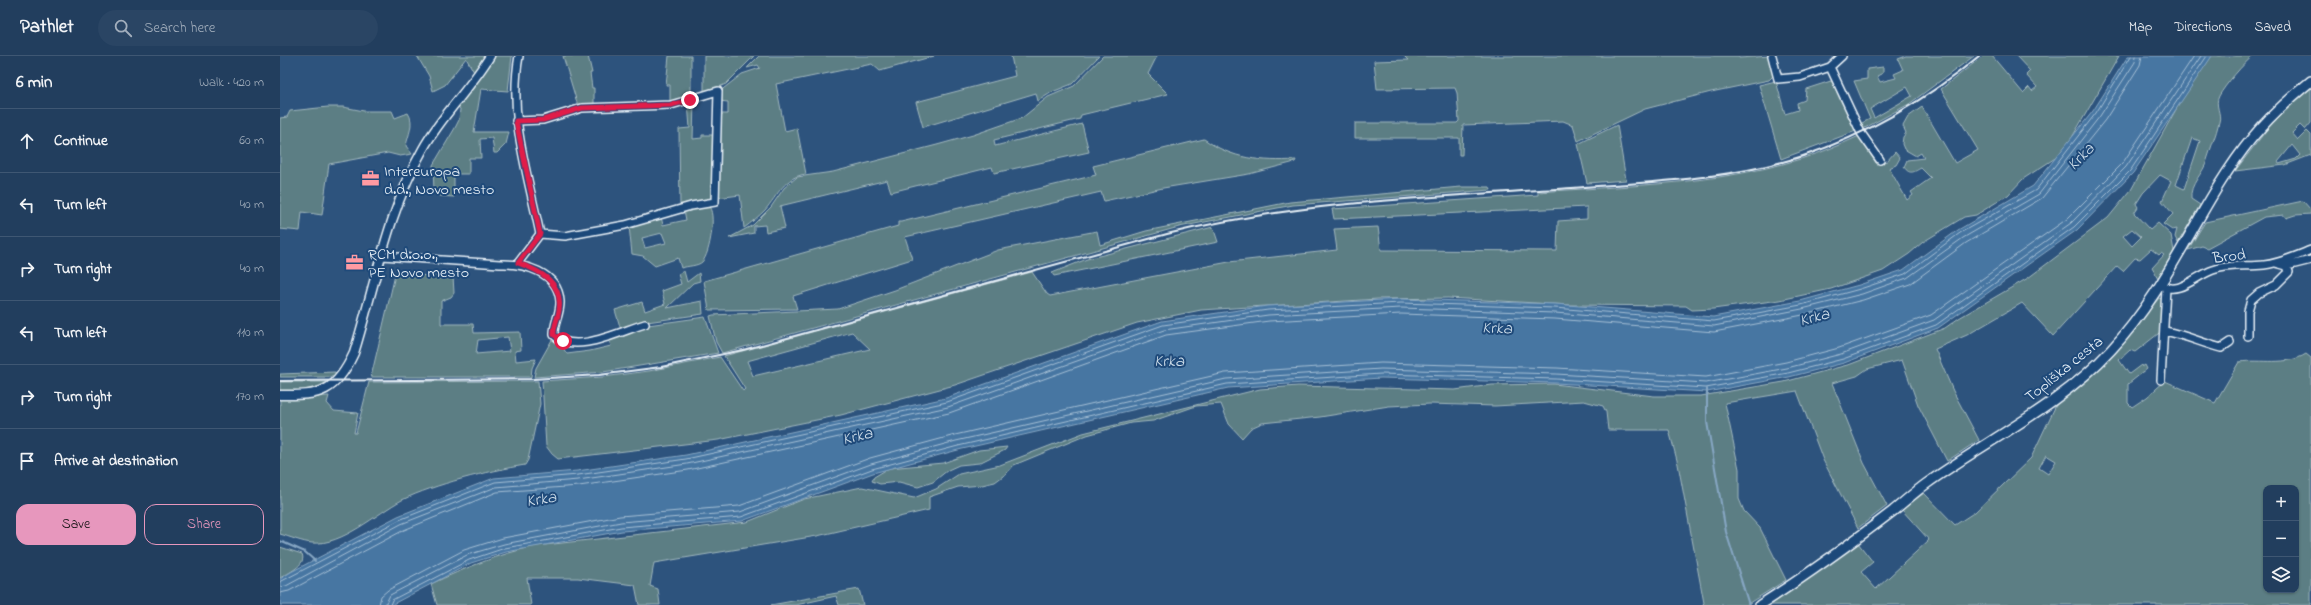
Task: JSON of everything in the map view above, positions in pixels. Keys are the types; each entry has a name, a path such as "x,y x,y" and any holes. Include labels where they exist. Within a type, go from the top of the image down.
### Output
{"main road":[{"name":"Topliška cesta","path":"1760,605 1843,549 1925,485 2058,396 2111,351 2164,287 2232,166 2251,139 2287,100 2311,81"}],"street":[{"path":"280,396 321,392 334,385 342,375 354,353 382,256 404,189 423,148 490,56"},
{"path":"518,263 540,234 516,121 515,80 519,56"},
{"path":"1772,56 1778,79 1800,77 1830,67 1842,56"},
{"path":"1830,67 1861,133 1880,160"},
{"path":"516,121 543,120 582,108 671,105 718,91 715,202 691,206 626,225 565,236 540,234"},
{"name":"Brod","path":"2164,287 2177,290 2204,273 2226,266 2250,266 2276,263 2311,250"},
{"path":"382,256 500,264 518,263 537,271 554,284 560,301 554,331 558,339 572,342 588,342 602,339 645,324"},
{"path":"2248,336 2248,310 2251,300 2285,278 2289,272 2287,266 2311,260"},
{"name":"Brod","path":"2276,263 2287,266"},
{"path":"2161,380 2164,331 2164,287"},
{"path":"2164,331 2185,335 2199,342 2221,348 2230,342"}],"green space":[{"path":"417,56 485,56 474,72 466,58 445,85 433,91 429,76"},
{"path":"494,56 512,56 508,91 481,89 474,132 509,132 506,144 497,153 494,153 492,138 480,139 481,158 469,158 469,174 454,174 454,197 439,196 434,192 433,165 459,120 460,109 457,105"},
{"path":"563,56 588,56 592,73 590,73 592,88 594,88 594,105 578,106"},
{"path":"669,56 691,56 691,97 670,101 670,85 666,85"},
{"path":"704,56 754,56 726,84 704,93"},
{"path":"759,56 934,56 880,71 872,64 776,84 785,131 797,128 806,174 798,176 787,183 765,210 744,228 740,195 717,198 719,114 728,114 728,102 719,101 719,92 742,74 760,68 758,65 747,68"},
{"path":"1011,56 1099,56 1072,84 1052,92 1038,101 1036,93 923,127 916,102 1015,76"},
{"path":"1103,56 1157,56 1148,74 1168,94 1081,115 1080,119 994,140 995,146 1082,124 1089,152 994,173 992,167 891,192 887,180 780,206 785,228 766,232 765,225 754,226 754,233 729,238 753,225 771,207 784,188 797,177 833,172 937,145 973,135 1022,118 1048,97 1074,86"},
{"path":"1404,56 1739,56 1739,58 1771,56 1774,75 1769,80 1711,92 1645,109 1578,141 1573,125 1563,121 1463,125 1462,155 1459,155 1459,138 1355,138 1355,123 1457,123 1459,121 1457,93 1455,88 1377,89 1374,61 1408,60"},
{"path":"1906,56 1974,56 1909,104 1861,130 1858,125 1870,119 1854,81 1867,79 1867,69 1883,67 1883,73 1877,76 1880,82 1896,78 1894,74 1903,70 1898,59","holes":["1907,87 1912,96 1874,118 1870,109"]},
{"path":"1983,56 1992,56 2023,93 2029,87 2032,91 2037,87 2026,75 2030,71 2016,56 2119,56 2063,153 2023,179 2008,195 1976,215 1964,217 1923,242 1909,254 1883,271 1831,289 1780,300 1713,309 1692,310 1686,306 1571,305 1448,298 1378,299 1201,310 1137,323 955,385 841,415 718,440 558,459 546,446 542,381 603,377 649,371 720,357 743,391 745,389 724,356 1032,272 1050,296 1229,262 1337,250 1334,229 1378,227 1381,250 1557,251 1558,221 1587,219 1587,207 1334,219 1332,209 1538,195 1538,192 1661,184 1702,179 1742,173 1782,164 1821,152 1859,136 1876,163 1887,161 1895,152 1900,158 1896,165 1889,168 1907,200 1913,195 1911,192 1931,178 1921,168 1910,172 1904,167 1907,160 1924,158 1921,153 1916,156 1904,149 1902,144 1903,137 1906,133 1903,126 1908,117 1922,107 1955,163 1978,150 1941,89","holes":["852,332 870,349 753,376 747,361"]},
{"path":"2210,56 2253,56 2235,74 2219,96 2217,103 2220,119 2205,165 2192,188 2191,199 2200,205 2178,243 2175,237 2177,229 2172,230 2163,224 2173,214 2162,201 2171,181 2160,175 2143,193 2136,204 2138,207 2134,213 2150,230 2158,223 2171,235 2174,251 2158,278 2152,268 2164,255 2161,253 2159,255 2151,249 2140,259 2135,258 2123,271 2117,266 2053,336 2022,303 1967,335 1935,349 1953,391 1979,440 1947,461 1918,405 1902,360 1867,369 1857,376 1832,383 1864,463 1887,506 1858,528 1823,460 1797,391 1725,403 1739,469 1739,499 1744,511 1760,528 1786,580 1746,605 1702,605 1704,603 1678,464 1669,430 1608,430 1606,412 1603,406 1584,401 1495,406 1430,404 1389,406 1320,417 1262,423 1251,428 1242,438 1229,424 1221,404 1196,406 1153,421 1131,423 1087,435 1014,465 1007,473 995,482 982,485 958,487 929,497 929,510 817,536 654,563 650,586 658,589 660,605 639,605 635,585 578,578 527,578 531,605 437,605 431,584 482,562 522,549 536,546 747,522 804,499 862,487 914,498 936,489 959,474 1000,465 1083,433 1260,389 1298,386 1455,390 1492,385 1554,384 1654,396 1701,396 1784,382 1851,364 1945,328 1959,318 2028,278 2108,218 2131,190 2188,88","holes":["2192,138 2200,141 2184,189 2176,185","2132,229 2141,237 2132,246 2123,236"]},
{"path":"1834,80 1856,131 1781,159 1759,85 1776,81 1785,114 1798,110 1797,103 1805,100 1806,89"},
{"path":"2311,87 2311,123 2305,130 2300,125 2292,133 2298,140 2307,131 2311,135 2311,155 2285,165 2235,171 2272,123","holes":["2292,145 2300,155 2296,159 2279,164 2278,162"]},
{"path":"694,101 693,139 702,138 702,135 716,135 713,198 710,201 680,207 679,129 690,128 688,103"},
{"path":"343,107 364,111 392,111 395,118 408,113 411,125 406,146 412,154 400,156 388,153 329,164 322,215 302,212 300,231 280,229 280,118 287,117 290,111"},
{"path":"1617,125 1626,180 1587,183 1578,144"},
{"path":"1204,139 1225,151 1248,158 1259,160 1296,160 1295,162 1249,174 1163,188 1104,201 1101,192 905,237 912,259 793,296 797,309 709,310 704,281 898,226 898,222 1096,175 1093,166"},
{"path":"1461,187 1490,187 1491,190 1293,205 1179,227 722,353 716,342 710,316 838,309 895,290 998,250 1097,231 1100,245 1146,231 1290,202"},
{"path":"2303,201 2311,210 2311,214 2295,215 2286,218 2284,215 2264,217 2207,248 2202,246 2188,250 2205,222"},
{"path":"708,206 711,210 712,224 710,243 708,251 702,262 681,268 678,258 655,266 643,256 632,254 629,226 661,217 663,225 686,220 684,210","holes":["662,233 666,243 645,248 642,238"]},
{"path":"1213,227 1218,242 1054,276 1052,273 1087,259"},
{"path":"684,271 687,282 699,273 700,281 693,283 667,308 702,301 703,314 640,323 621,330 615,310 642,302 645,311 665,304 662,291 681,284 678,274"},
{"path":"395,275 453,276 454,293 451,297 441,301 441,324 473,324 474,333 520,332 521,350 515,351 516,361 536,359 532,368 531,377 371,377","holes":["508,337 510,351 476,354 478,340"]},
{"path":"2159,298 2164,300 2163,330 2135,352 2130,350 2119,360 2129,374 2141,365 2142,367 2145,365 2147,369 2128,384 2128,403 2132,407 2147,397 2165,381 2215,403 2239,362 2291,360 2306,354 2311,358 2311,605 1771,605 1858,543 1873,562 1861,572 1876,589 1929,540 1902,510 1924,493 1955,525 1975,512 2031,458 2057,403 2113,355","holes":["2046,455 2056,461 2048,474 2039,468"]},
{"path":"705,317 718,353 603,372 534,377 536,368 553,338 555,341 564,343 563,348 567,354 590,351 611,346 608,338 648,325"},
{"path":"335,372 336,374 333,377 280,377 280,374"},
{"path":"538,381 540,404 528,460 525,465 462,479 415,494 392,506 359,528 323,543 300,541 280,534 280,399 329,396 327,403 334,411 358,413 354,433 356,433 369,382"},
{"path":"280,382 328,382 308,391 280,392"},
{"path":"1007,447 1005,450 979,463 959,465 948,470 933,482 918,487 899,482 880,484 872,481 874,477 889,468 943,463 979,450"},
{"path":"280,547 302,554 303,558 302,562 296,568 280,578"},
{"path":"859,589 863,605 839,605 836,596 796,605 771,605"}],"water":[{"name":"Krka","path":"2128,56 2212,56 2133,173 2077,230 1938,328 1844,363 1789,377 1707,392 1556,383 1381,378 1228,388 958,450 873,473 742,521 622,531 506,552 471,563 391,605 280,605 280,579 291,572 398,516 494,478 577,471 686,455 946,398 1162,321 1267,306 1401,299 1555,304 1713,317 1800,301 1859,285 1903,270 1958,230 2033,186 2093,111"}],"waterway":[{"path":"1707,389 1707,422 1726,532 1749,605"},
{"path":"280,541 305,552 315,561"}],"railway":[{"path":"280,381 533,379 599,375 661,367 743,350 1167,234 1217,223 1318,207 1419,198 1659,182 1747,170 1803,156 1873,126 1917,101 1959,72 1979,56"}],"place":[{"name":"Intereuropa d.d., Novo mesto","path":"371,179"},
{"name":"RCM d.o.o., PE Novo mesto","path":"355,262"}],"route":[{"path":"563,341 554,335 560,301 558,291 554,284 547,277 537,271 518,263 540,234 516,121 543,120 582,108 671,105 690,100"}]}
